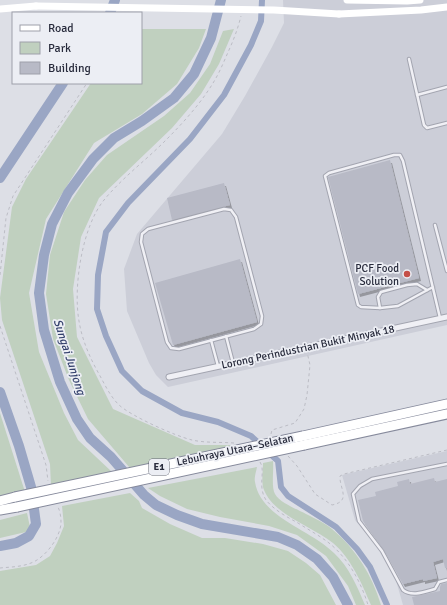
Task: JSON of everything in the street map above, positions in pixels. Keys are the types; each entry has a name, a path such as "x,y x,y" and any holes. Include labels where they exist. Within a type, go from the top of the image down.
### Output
{"highway":[{"name":"Lebuhraya Utara–Selatan","path":"0,510 16,502 447,404"},
{"name":"Lebuhraya Utara–Selatan","path":"0,501 16,502 304,445 447,414"}],"street":[{"path":"347,0 420,0"},
{"path":"0,9 36,6 274,10 339,14 421,10 447,6"},
{"name":"Lorong Perindustrian Bukit Minyak 18","path":"169,377 447,317"}],"lane":[{"path":"409,59 424,125 427,128 447,123"},
{"path":"417,95 447,87"},
{"path":"433,287 398,306 380,308 361,307 358,305 326,180 326,176 329,173 394,155 400,155 403,161 433,287 440,319"},
{"path":"224,209 232,210 235,213 262,320 258,327 254,329 211,340 175,350 168,346 141,242 142,234 145,231 224,209"},
{"path":"435,225 447,271"},
{"path":"380,308 378,296 380,292 417,284 427,290"},
{"path":"226,336 234,363"},
{"path":"211,340 218,366"},
{"path":"447,464 372,479 360,486 353,494 359,521 382,551 403,590 408,594 420,593 435,589 439,582 447,580"}],"path":[{"path":"238,443 203,442 192,440 140,418 120,406 111,396 85,345 79,322 77,305 83,247 95,214 104,200 166,141 208,91 217,77 236,34 241,15"},
{"path":"0,275 6,218 14,196 86,84"},
{"path":"0,326 46,465 49,486"},
{"path":"270,438 272,430 295,423 304,409 310,365 306,348"},
{"path":"284,453 297,466 315,494 332,505 338,504 344,496 340,480 340,476 344,474 447,450"},
{"path":"256,459 261,463 261,484 266,499 273,507 319,536 338,551 355,574 368,605"},
{"path":"0,568 32,563 46,554 56,538 62,523 56,503"}],"shaded area":[{"path":"283,0 447,0 447,325 168,387 156,375 149,363 127,311 124,269 137,234 222,134 245,96 284,23"},
{"path":"447,451 447,605 403,605 391,563 355,520 342,475"}],"green space":[{"path":"142,29 206,29 199,48 177,84 142,114 94,143 46,219 29,293 39,352 64,413 78,440 112,472 51,486 50,464 2,320 0,298 12,207 26,179 90,84 142,84"},
{"path":"234,29 219,64 201,94 172,128 99,198 81,237 73,289 77,337 113,409 195,445 232,445 232,447 130,468 88,419 69,380 53,339 46,294 50,255 64,212 85,180 107,155 164,116 190,93 210,64 223,31"},
{"path":"0,413 25,492 0,496"},
{"path":"273,461 273,487 277,497 289,506 316,519 332,529 349,545 368,573 381,605 371,605 351,564 333,543 285,514 269,499 263,487 263,463"},
{"path":"257,467 255,482 259,494 266,505 276,514 324,545 339,558 356,584 365,605 356,605 348,586 326,556 297,535 269,526 187,509 160,496 148,488"},
{"path":"130,493 139,501 142,508 170,524 202,538 225,538 263,544 288,551 320,575 336,605 0,605 0,571 36,565 50,556 64,526 62,506"},
{"path":"27,513 30,527 26,532 0,538 0,520"}],"building":[{"path":"390,160 419,278 358,294 328,177"},
{"path":"224,183 230,205 172,220 167,198"},
{"path":"240,259 257,322 173,345 155,283"},
{"path":"434,478 435,482 447,479 447,568 445,568 443,559 433,562 437,578 423,581 423,579 403,584 384,550 363,521 358,500 376,496 375,492 398,486 397,482 409,479 410,484"},
{"path":"447,583 447,605 414,605 412,597 440,591 441,584"}],"waterway":[{"path":"110,12 115,0"},
{"name":"Sungai Junjong","path":"221,0 211,38 194,74 174,98 142,121 114,138 93,159 68,193 52,224 44,255 39,293 44,330 60,382 77,419 90,438 111,457 144,495 156,505 177,515 202,524 278,537 297,545 317,559 333,577 348,605"},
{"path":"262,0 261,21 251,45 224,95 190,139 128,203 106,232 98,275 97,309 106,336 122,371 142,391 182,413 218,422 251,436 262,446"},
{"path":"0,178 62,84"},
{"path":"0,392 19,446 31,487 36,524 29,536 16,543 0,546"},
{"path":"268,452 278,461 281,487 288,496 336,527 357,549 370,567 387,605"}],"place":[{"name":"PCF Food Solution","path":"407,274"}]}
